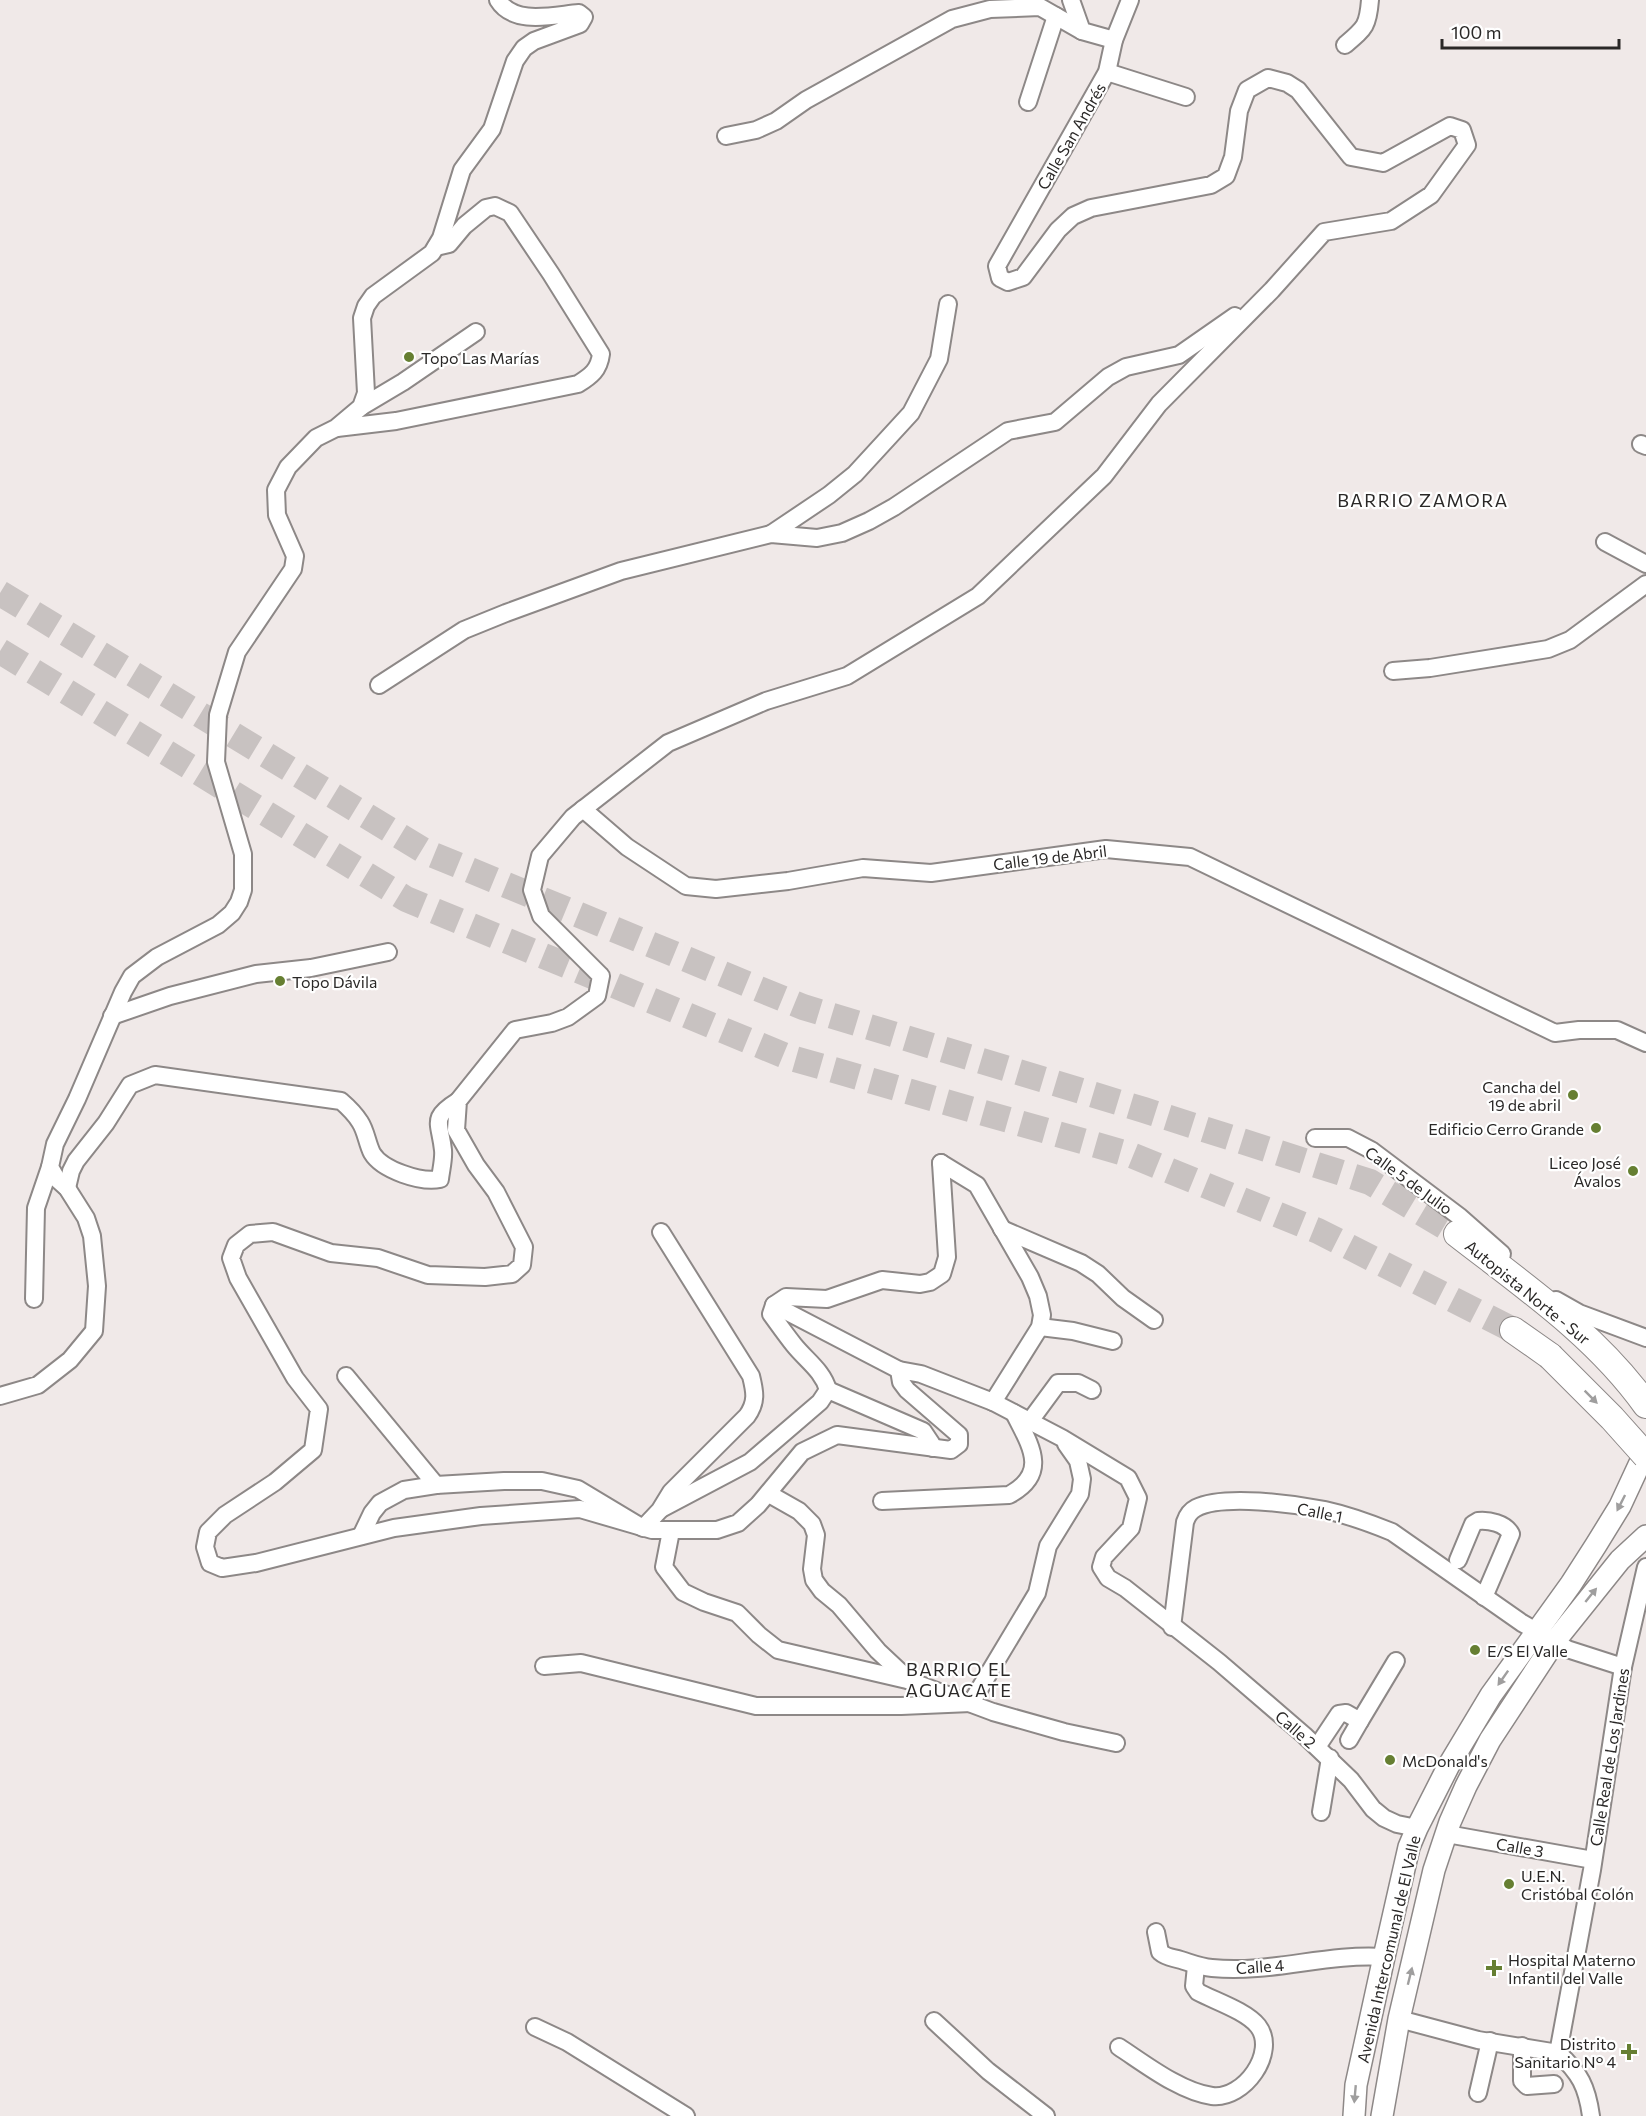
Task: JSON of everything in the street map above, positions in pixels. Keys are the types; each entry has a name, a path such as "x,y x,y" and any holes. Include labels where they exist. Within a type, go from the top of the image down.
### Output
{"highway":[{"name":"Autopista Norte - Sur","path":"1457,1234 1539,1297 1604,1354 1646,1405"},
{"path":"1513,1330 1550,1356 1646,1456"}],"main road":[{"name":"Avenida Intercomunal de El Valle","path":"1354,2116 1356,2085 1384,1957 1409,1847 1417,1828 1449,1765 1485,1705 1571,1584 1620,1506 1646,1450"},
{"name":"Avenida Intercomunal de El Valle","path":"1382,2116 1399,2019 1434,1870 1466,1786 1490,1740 1555,1641 1620,1560 1646,1536"}],"street":[{"path":"361,407 366,393 362,318 366,306 373,296 404,275 432,253 436,247 441,238 462,170 492,129 515,61 524,48 534,41 580,24 584,17 579,13 529,17 513,14 498,0"},
{"path":"1071,0 1082,31"},
{"name":"Calle San Andrés","path":"1130,0 1114,40 1107,72 997,266 1000,278 1008,282 1023,277 1058,230 1073,216 1092,208 1211,185 1226,176 1233,157 1239,111 1248,90 1268,78 1287,83 1298,90 1351,156 1383,163 1450,126 1462,130 1467,145 1431,195 1391,221 1324,232 1272,290"},
{"path":"1345,45 1360,32 1368,20 1370,0"},
{"path":"726,136 756,130 776,121 806,100 952,19 990,9 1040,8 1082,31 1114,40"},
{"path":"1028,102 1056,16"},
{"path":"1107,72 1186,97"},
{"path":"336,428 396,422 578,384 593,375 601,354 510,213 495,206 486,208 464,226 449,244 436,247"},
{"path":"379,685 464,630 621,571 771,534 817,538 842,533 869,521 1008,431 1055,422 1066,415 1094,388 1126,367 1179,355 1272,290"},
{"path":"67,1188 76,1161 106,1123 130,1085 155,1075 341,1101 361,1123 373,1155 391,1169 413,1178 432,1181 440,1179 443,1152 438,1128 439,1118 446,1108 458,1101 515,1030 552,1023 567,1017 597,996 601,976 541,916 532,890 540,856 573,817 668,743 766,701 847,676 978,596 1104,476 1159,404 1199,361 1272,290"},
{"path":"771,534 829,495 855,474 911,413 939,359 948,304"},
{"path":"34,1299 36,1208 55,1144 132,976 157,957 218,925 232,914 243,890 243,854 216,762 218,715 237,652 293,569 295,556 278,515 276,490 288,467 316,438 336,428 361,407 403,382 476,332"},
{"path":"1605,542 1646,564"},
{"path":"1394,671 1430,668 1548,650 1570,640 1646,585"},
{"name":"Calle 19 de Abril","path":"583,809 627,847 686,886 716,889 788,881 863,868 931,873 1106,849 1190,857 1556,1033 1579,1030 1617,1030 1646,1043"},
{"path":"112,1016 170,996 256,974 311,968 388,952"},
{"path":"458,1101 456,1130 476,1165 496,1192 524,1247 522,1265 512,1274 485,1277 428,1275 378,1258 331,1253 273,1232 250,1234 236,1245 231,1258 238,1278 296,1378 319,1409 313,1450 275,1482 225,1515 208,1532 205,1547 210,1563 222,1568 256,1563 394,1527 481,1516 580,1509 643,1528 671,1531 717,1530 738,1523 769,1494 802,1452 837,1435 951,1450 959,1444 960,1435 907,1390 899,1370"},
{"name":"Calle 5 de Julio","path":"1315,1138 1348,1138 1371,1150 1460,1217 1547,1294 1579,1313 1646,1338"},
{"path":"660,1509 750,1462 820,1402 828,1390 820,1373 794,1345 771,1314 774,1305 786,1297 827,1299 882,1280 920,1284 930,1282 942,1274 947,1257 941,1163 977,1185 1030,1277 1038,1296 1042,1316 1041,1327 993,1402"},
{"path":"0,1396 38,1385 70,1360 94,1331 97,1286 92,1236 86,1218 50,1167"},
{"path":"1002,1229 1081,1263 1154,1320"},
{"path":"643,1528 660,1509 670,1492 747,1416 753,1408 755,1394 751,1376 661,1232"},
{"path":"774,1305 899,1370 921,1374 993,1402 1062,1438 1078,1461 1083,1479 1080,1494 1047,1546 1037,1593 970,1703"},
{"path":"1041,1327 1073,1331 1113,1341"},
{"path":"346,1376 436,1485"},
{"path":"1022,1417 1058,1383 1078,1383 1092,1390"},
{"path":"828,1390 923,1431 933,1448"},
{"path":"882,1501 1009,1496 1021,1489 1032,1471 1035,1455 1022,1417"},
{"name":"Calle 2","path":"1062,1438 1128,1478 1138,1498 1131,1528 1104,1557 1101,1567 1108,1578 1125,1588 1219,1662 1324,1753 1384,1818 1397,1824 1417,1828"},
{"path":"361,1536 372,1513 381,1503 404,1490 504,1480 551,1483 578,1489 643,1528"},
{"path":"769,1494 799,1511 812,1524 816,1535 812,1569 814,1580 822,1591 839,1605 878,1651 910,1681"},
{"name":"Calle 1","path":"1173,1627 1185,1522 1188,1515 1196,1508 1235,1499 1325,1510 1368,1522 1392,1532 1484,1597 1555,1641"},
{"path":"1458,1560 1473,1524 1478,1521 1503,1525 1509,1529 1511,1534 1484,1597"},
{"path":"671,1531 664,1567 683,1592 737,1613 778,1650 910,1681 993,1712 1064,1732 1116,1743"},
{"name":"Calle Real de Los Jardines","path":"1558,2053 1593,1860 1623,1667 1646,1567"},
{"path":"1555,1641 1567,1649 1623,1667"},
{"path":"1349,1740 1396,1660"},
{"path":"544,1666 581,1663 756,1706 901,1706 970,1703"},
{"path":"1321,1812 1324,1753 1339,1714 1346,1713 1360,1721"},
{"name":"Calle 3","path":"1447,1834 1593,1860"},
{"name":"Calle 4","path":"1156,1932 1160,1952 1167,1958 1179,1959 1196,1966 1213,1969 1260,1968 1328,1958 1384,1957"},
{"path":"1119,2047 1173,2081 1202,2094 1214,2097 1223,2096 1241,2089 1258,2064 1264,2047 1262,2033 1250,2017 1198,1992 1194,1986 1196,1966"},
{"path":"1399,2019 1490,2041 1558,2053 1575,2069 1589,2100 1591,2116"},
{"path":"934,2021 988,2071 1046,2116"},
{"path":"535,2027 567,2042 686,2116"},
{"path":"1478,2093 1490,2041"},
{"path":"1522,2046 1520,2059 1524,2084 1527,2086 1554,2084"}],"tunnel":[{"path":"0,593 426,852 803,1007 1144,1110 1370,1182 1457,1234"},
{"path":"0,651 406,899 788,1057 1131,1155 1318,1231 1513,1330"}],"place":[{"name":"Topo Las Marías","path":"409,357"},
{"name":"Topo Dávila","path":"280,981"},
{"name":"Cancha del 19 de abril","path":"1573,1095"},
{"name":"Edificio Cerro Grande","path":"1596,1128"},
{"name":"Liceo José Ávalos","path":"1633,1171"},
{"name":"E/S El Valle","path":"1475,1650"},
{"name":"McDonald's","path":"1390,1760"},
{"name":"U.E.N. Cristóbal Colón","path":"1509,1884"},
{"name":"Hospital Materno Infantil del Valle","path":"1494,1968"},
{"name":"Distrito Sanitario N° 4","path":"1629,2052"}],"district":[{"name":"BARRIO ZAMORA","path":"1423,500"},
{"name":"BARRIO EL AGUACATE","path":"959,1679"}]}
